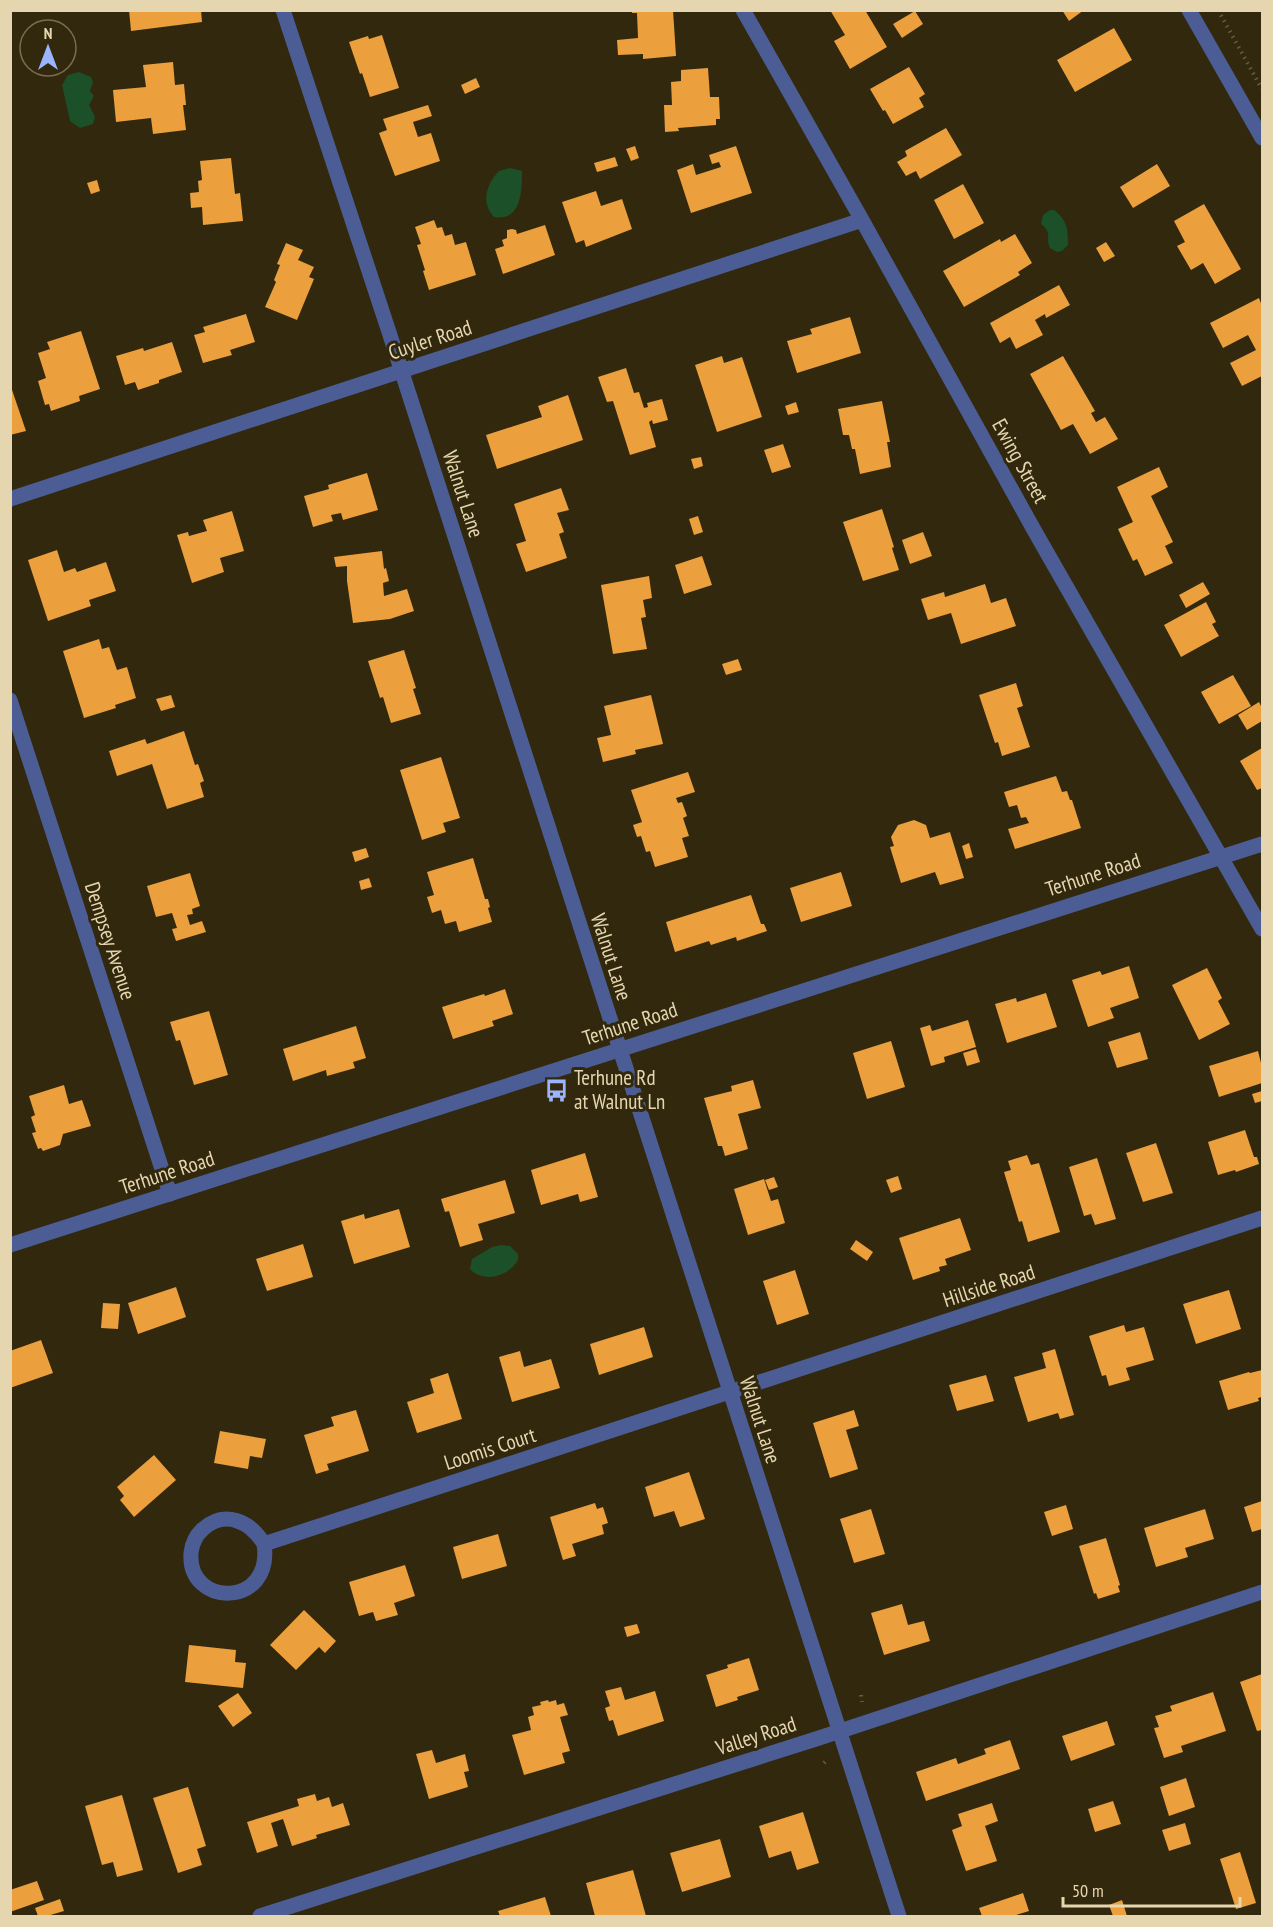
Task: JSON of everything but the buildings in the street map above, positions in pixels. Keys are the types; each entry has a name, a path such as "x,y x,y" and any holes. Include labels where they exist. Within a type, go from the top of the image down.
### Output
{"street":[{"name":"Walnut Lane","path":"283,10 899,1917"},
{"name":"Ewing Street","path":"744,10 1034,530 1263,929"},
{"path":"1189,10 1263,138"},
{"name":"Cuyler Road","path":"10,499 862,220"},
{"name":"Dempsey Avenue","path":"10,700 170,1194"},
{"name":"Terhune Road","path":"10,1245 1263,844"},
{"name":"Hillside Road","path":"729,1394 1263,1218"},
{"name":"Loomis Court","path":"264,1544 729,1394"},
{"path":"230,1520 248,1525 264,1544 266,1557 257,1581 247,1589 235,1594 222,1594 210,1590 200,1582 194,1572 191,1549 195,1538 203,1528 213,1522 230,1520"},
{"name":"Valley Road","path":"260,1917 1263,1592"}],"path":[{"path":"1218,10 1263,88"},
{"path":"861,1695 862,1702"}],"shaded area":[{"path":"78,72 91,77 93,82 90,91 94,96 89,105 95,117 93,124 80,128 70,121 62,85 66,78 78,78"},
{"path":"510,168 522,171 521,195 515,209 510,214 494,217 487,206 488,187 499,171"},
{"path":"1054,210 1062,217 1066,225 1068,245 1062,251 1057,252 1050,248 1047,230 1041,224 1043,215"},
{"path":"510,1246 518,1254 518,1260 509,1270 489,1277 476,1274 470,1269 472,1259 492,1247"}],"place":[{"name":"Terhune Rd at Walnut Ln","path":"556,1090"}]}
